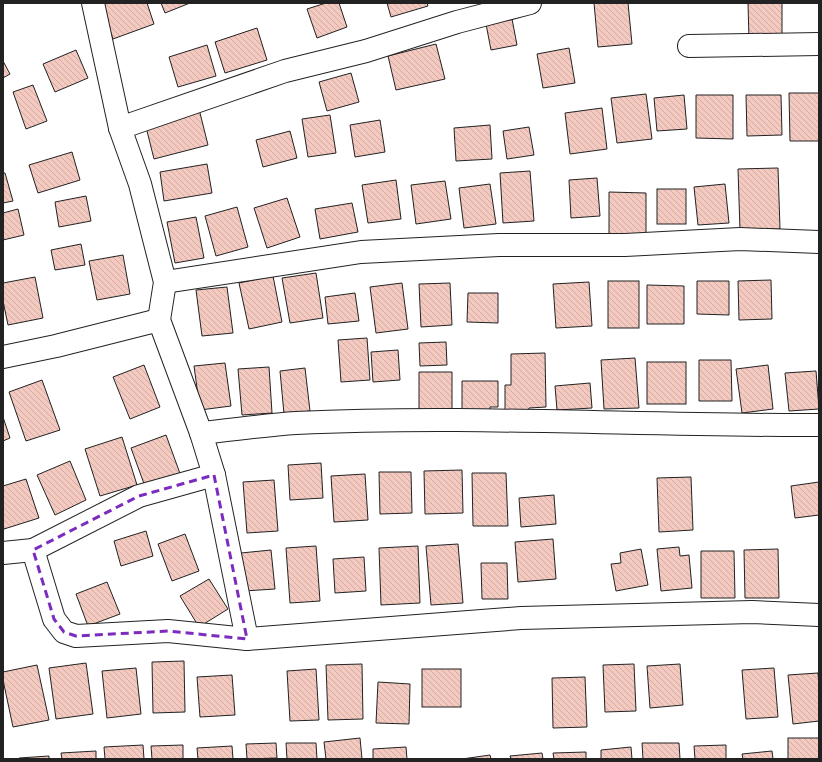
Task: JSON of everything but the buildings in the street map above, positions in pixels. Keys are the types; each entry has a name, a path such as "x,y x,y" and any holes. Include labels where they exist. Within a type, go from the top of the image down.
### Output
{"street":[{"path":"93,3 120,128 140,184 166,282 159,320 214,475 247,639"},
{"path":"120,128 285,71 366,51 457,22 530,3"},
{"path":"689,46 819,44"},
{"path":"166,282 361,252 499,245 625,245 740,239 819,242"},
{"path":"3,357 56,346 159,320"},
{"path":"200,433 295,424 429,420 819,425"},
{"path":"3,553 33,550 139,496 214,475"},
{"path":"33,550 54,619 64,632 76,636 168,631 247,639 521,618 752,612 819,615"}],"highlighted area":[{"path":"214,475 247,639 168,631 76,636 64,632 54,619 33,550 139,496"}]}
